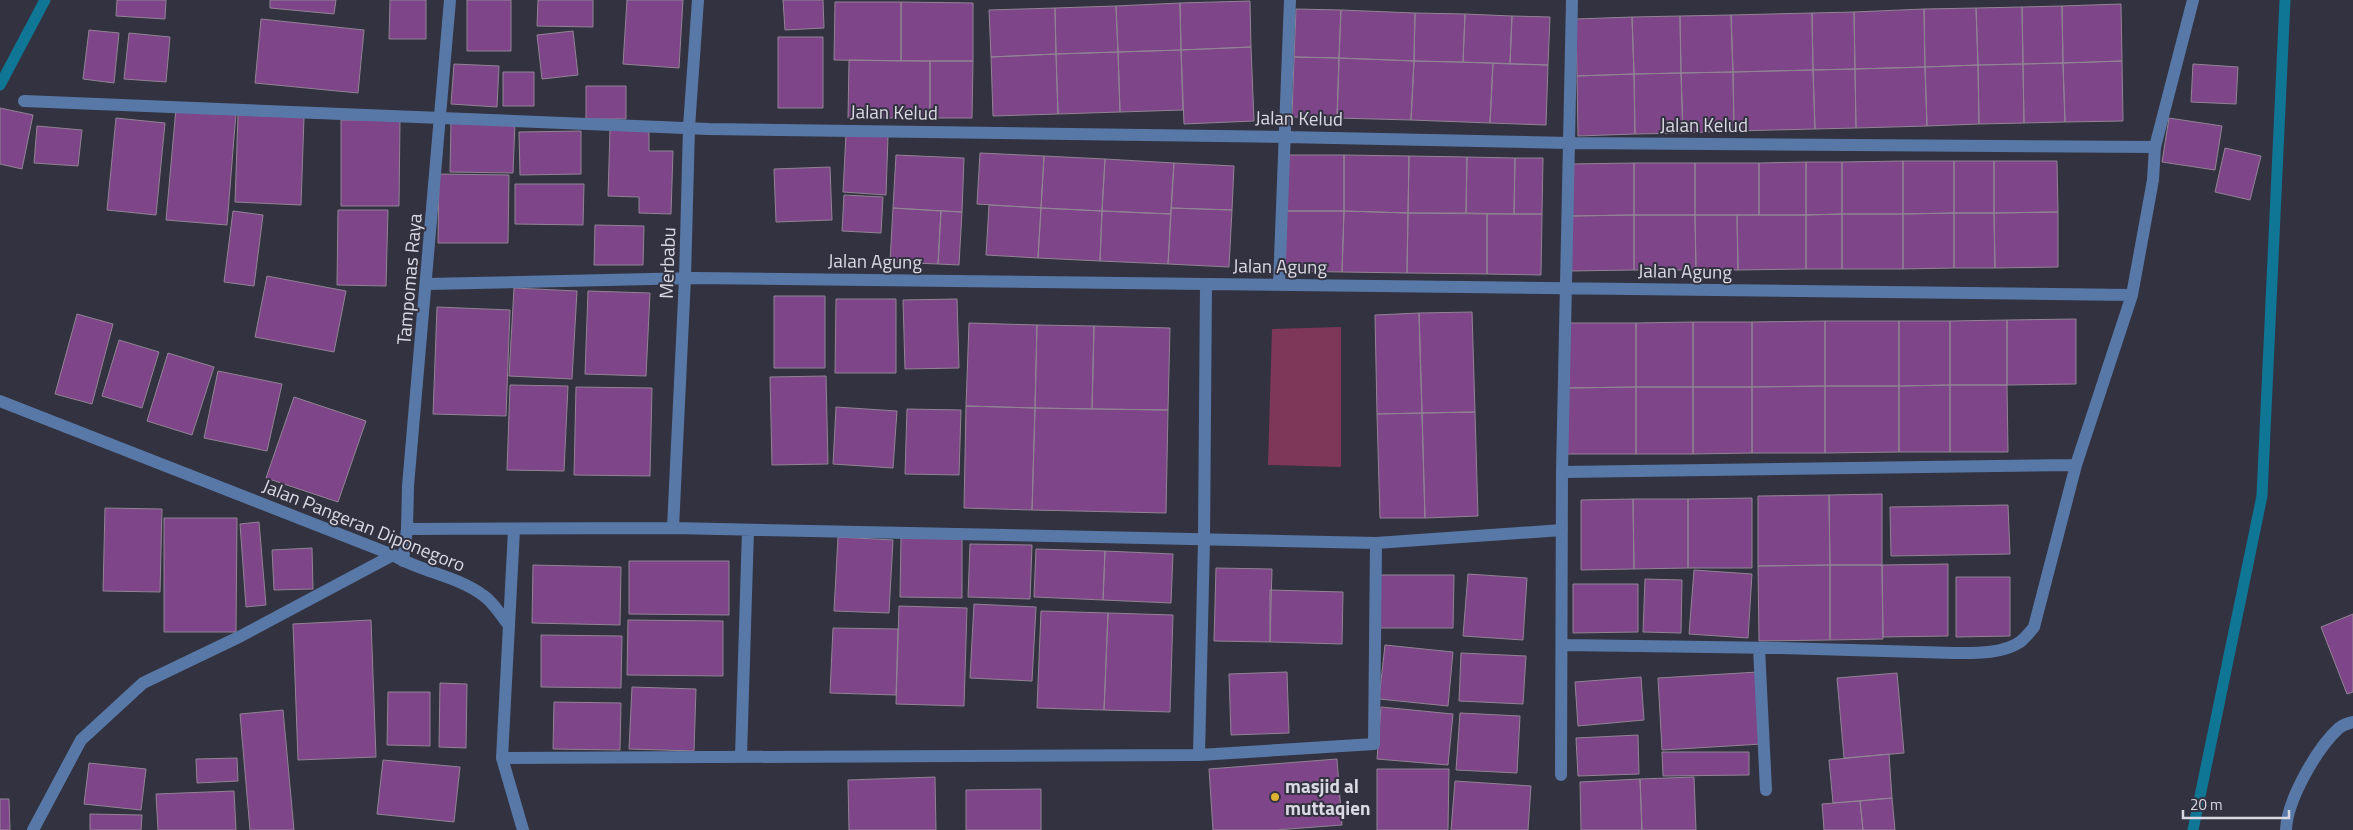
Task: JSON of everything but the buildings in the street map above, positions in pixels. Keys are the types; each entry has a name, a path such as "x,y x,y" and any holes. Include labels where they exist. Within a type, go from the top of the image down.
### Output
{"street":[{"name":"Tampomas Raya","path":"398,558 408,529 408,486 442,117 450,0"},
{"name":"Merbabu","path":"673,528 685,278 689,127 698,0"},
{"path":"1279,285 1290,0"},
{"path":"1561,775 1563,645 1562,472 1572,0"},
{"path":"1563,645 1954,653 2005,648 2020,642 2034,627 2076,466 2132,295 2153,180 2155,147 2193,0"},
{"name":"Jalan Kelud","path":"24,101 689,127 1570,143 2155,147"},
{"name":"Jalan Agung","path":"427,284 685,278 2132,295"},
{"path":"1198,755 1204,540 1206,284"},
{"name":"Jalan Pangeran Diponegoro","path":"0,401 458,582 485,596 509,625"},
{"path":"1562,472 2076,466"},
{"path":"408,529 673,528 1376,543 1562,530"},
{"path":"514,530 502,758 523,830"},
{"path":"741,756 748,530"},
{"path":"502,758 1198,755 1374,744 1376,543"},
{"path":"33,830 81,740 143,683 398,558"},
{"path":"1759,648 1766,790"},
{"path":"2286,830 2297,791 2319,750 2340,726 2353,722"}],"shaded area":[{"path":"1341,327 1341,467 1268,465 1272,329"}],"waterway":[{"path":"0,85 45,0"},
{"path":"2193,830 2262,496 2285,0"}],"place":[{"name":"masjid al muttaqien","path":"1275,797"}]}
